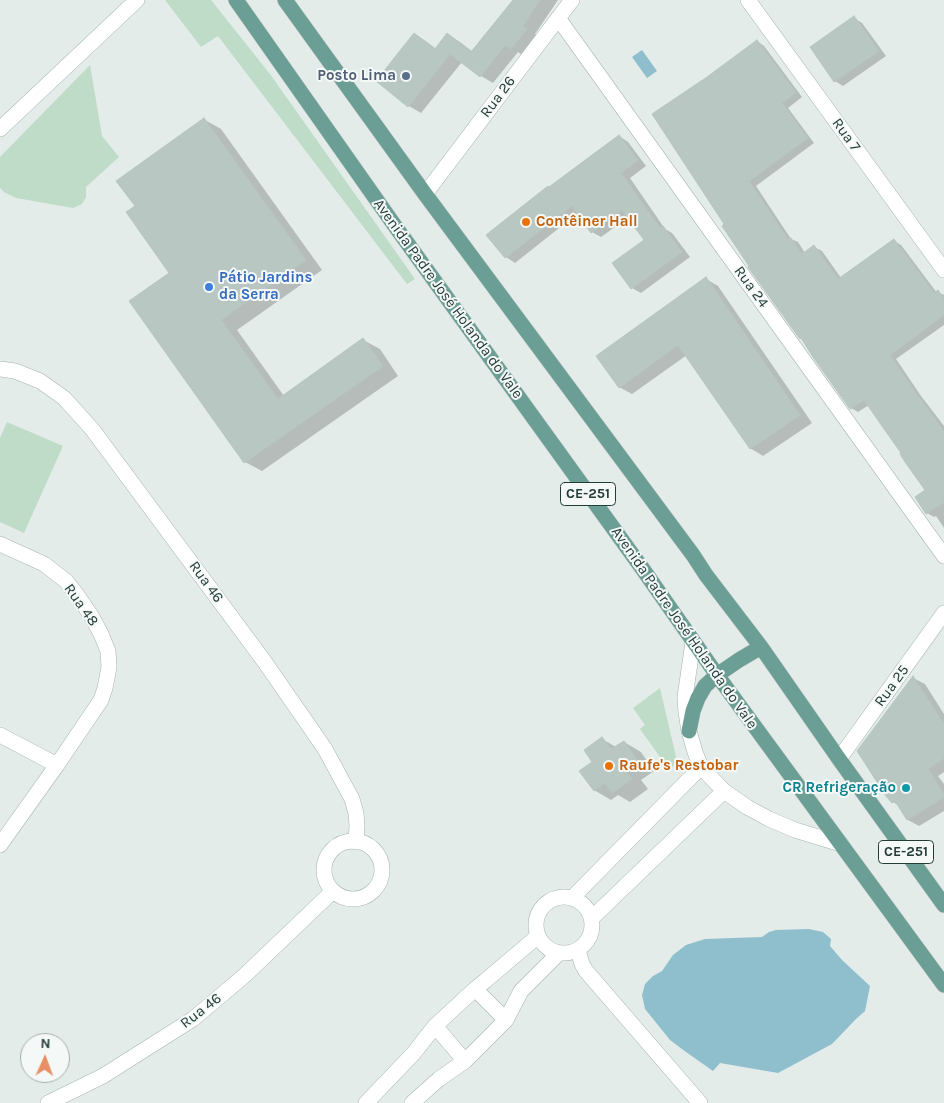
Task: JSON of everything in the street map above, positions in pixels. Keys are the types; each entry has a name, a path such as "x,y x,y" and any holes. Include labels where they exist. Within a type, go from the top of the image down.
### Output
{"main road":[{"name":"Avenida Padre José Holanda do Vale","path":"236,0 417,256 642,568 716,675 944,985"},
{"name":"CE-251","path":"290,2 425,194 761,647 944,904"},
{"path":"689,731 693,711 705,686 716,675 761,647"}],"street":[{"path":"0,129 137,0"},
{"name":"Rua 26","path":"425,194 572,0"},
{"name":"Rua 7","path":"748,0 944,270"},
{"name":"Rua 24","path":"558,18 944,556"},
{"name":"Rua 46","path":"0,369 15,371 40,380 64,398 92,429 264,661 324,749 352,799 356,814 356,842"},
{"name":"Rua 48","path":"0,544 44,564 66,581 92,617 101,634 108,651 109,667 101,700 57,766 0,845"},
{"name":"Rua 25","path":"839,759 944,613"},
{"path":"694,642 685,697 689,731 701,767 724,791 747,807 795,830 841,844"},
{"path":"0,735 57,766"},
{"path":"572,898 701,767"},
{"path":"592,918 724,791"},
{"path":"356,842 364,844 376,853 382,871 380,880 368,895 350,899 341,897 327,884 324,875 324,865 327,856 333,849 342,844 356,842"},
{"name":"Rua 46","path":"48,1103 103,1076 193,1019 244,976 333,891"},
{"path":"572,898 581,902 588,909 592,918 591,936 578,950 559,953 543,944 538,936 537,918 547,903 554,899 572,898"},
{"path":"366,1103 413,1054 435,1026 475,989 538,936"},
{"path":"578,950 586,971 700,1103"},
{"path":"412,1103 439,1079 465,1061 506,1020 521,991 559,953"},
{"path":"475,989 506,1020"},
{"path":"435,1026 465,1061"}],"green space":[{"path":"165,0 211,0 270,74 415,279 407,284 218,36 201,47"},
{"path":"90,65 102,136 119,157 86,187 86,197 82,204 73,208 16,198 4,192 0,188 0,157"},
{"path":"7,422 63,446 24,533 0,522 0,438"},
{"path":"660,688 676,757 670,771 640,729 645,725 633,708"}],"water":[{"path":"642,50 657,71 647,78 632,57"},
{"path":"809,929 823,932 831,939 830,946 870,986 865,1011 832,1044 778,1073 720,1063 713,1071 670,1040 645,1009 642,995 645,984 662,971 673,955 686,945 705,939 762,937 776,930"}],"building":[{"path":"513,0 540,0 523,26 527,29 511,49 505,45 480,77 450,54 408,107 376,81 414,33 435,49 447,33 471,52"},
{"path":"854,16 879,51 834,82 810,47"},
{"path":"757,40 796,93 782,103 808,138 749,181 788,239 790,237 802,254 814,245 838,279 894,239 934,293 938,290 944,299 944,315 890,355 944,431 944,502 926,514 915,497 925,490 905,462 901,453 864,400 850,409 801,338 748,267 722,226 724,224 652,114"},
{"name":"Pátio Jardins da Serra","path":"204,118 306,260 221,320 278,399 363,338 383,366 244,463 129,301 169,273 126,212 135,206 116,181"},
{"path":"619,135 638,160 621,173 660,228 663,226 682,252 631,289 612,263 644,240 622,210 591,233 572,206 505,258 486,235 548,186"},
{"path":"706,277 800,415 750,449 678,345 619,388 596,356"},
{"path":"913,676 944,724 944,758 928,769 944,797 907,820 895,801 892,803 886,796 857,751"},
{"name":"Raufe's Restobar","path":"602,737 611,749 624,741 638,761 625,770 632,779 612,793 605,783 594,791 579,771 592,762 584,750"}],"place":[{"name":"Posto Lima","path":"406,76"},
{"name":"Contêiner Hall","path":"526,222"},
{"name":"Pátio Jardins da Serra","path":"209,287"},
{"name":"Raufe's Restobar","path":"609,766"},
{"name":"CR Refrigeração","path":"906,788"}]}
